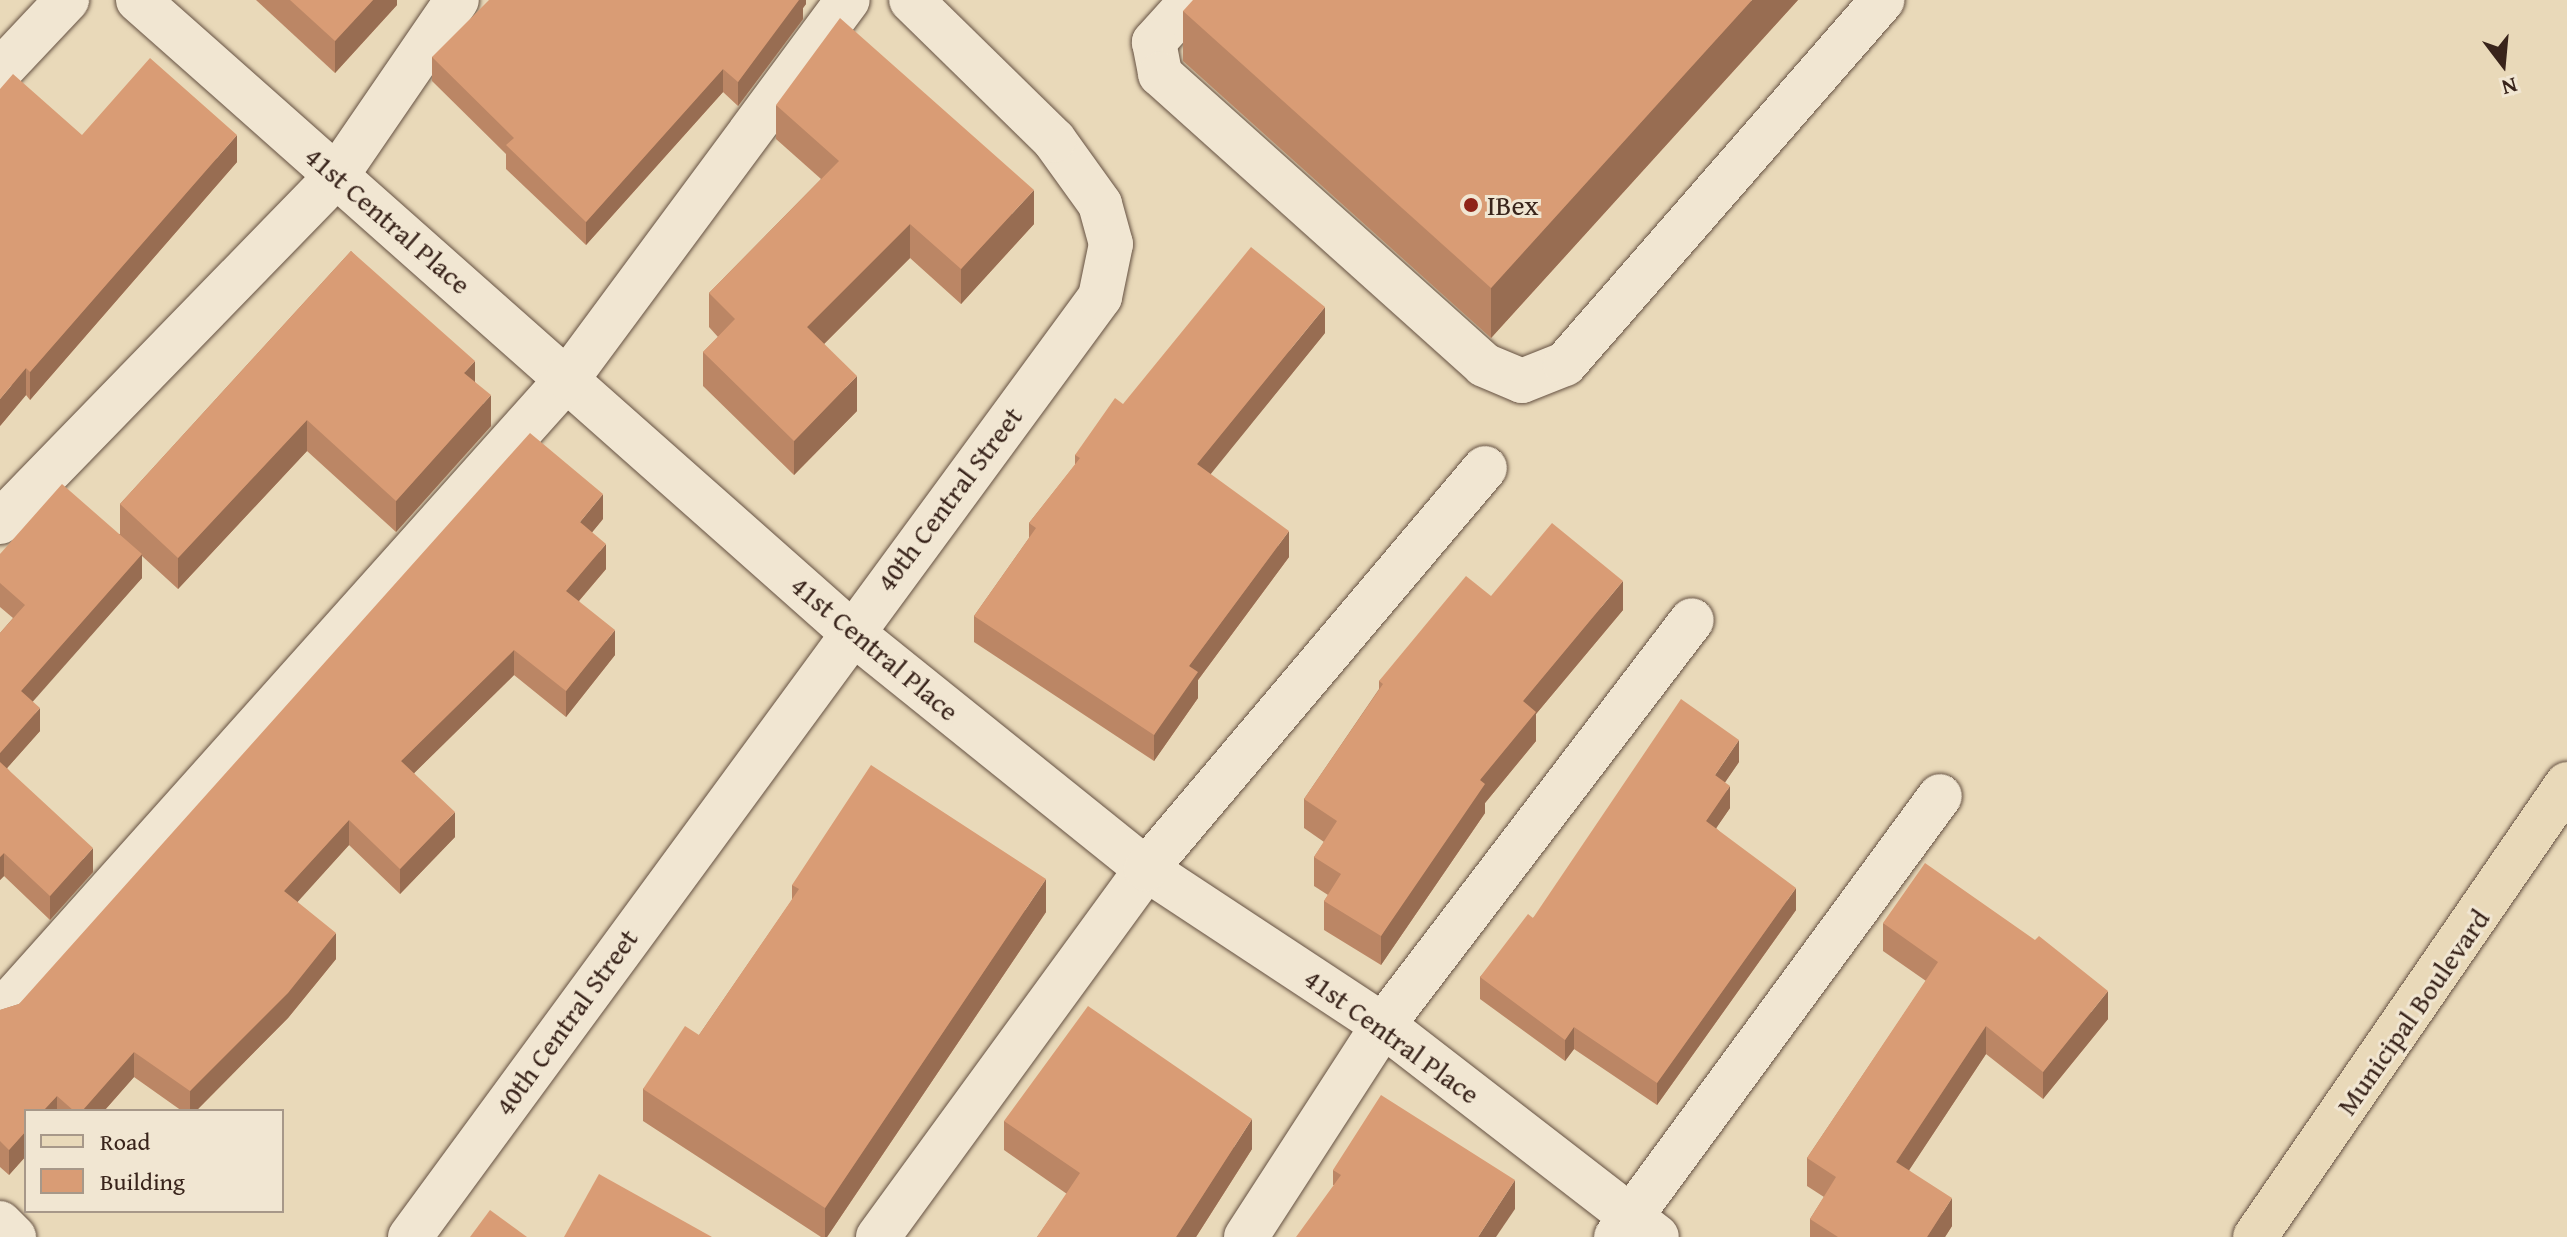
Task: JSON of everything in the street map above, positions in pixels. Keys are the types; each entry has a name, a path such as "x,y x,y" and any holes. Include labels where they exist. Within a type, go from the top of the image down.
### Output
{"main road":[{"name":"Municipal Boulevard","path":"2255,1237 2567,784"}],"street":[{"path":"0,71 67,0"},
{"name":"41st Central Place","path":"138,0 850,631 1146,869 1383,1025 1635,1230"},
{"path":"0,522 337,175 457,0"},
{"path":"0,1013 568,378 848,0"},
{"name":"40th Central Street","path":"410,1237 850,631 1100,297 1111,244 1100,204 1054,140 911,0"},
{"path":"1192,0 1154,42 1160,74 1484,365 1522,381 1565,364 1883,0"},
{"path":"878,1237 1146,869 1485,468"},
{"path":"1246,1237 1383,1025 1692,620"},
{"path":"1635,1230 1940,796"},
{"path":"0,1223 14,1237"}],"building":[{"path":"290,0 373,0 335,41"},
{"path":"489,0 799,0 738,82 723,69 586,222 506,145 514,138 432,57"},
{"name":"IBex","path":"1193,0 1752,0 1491,288 1183,11"},
{"path":"840,18 1034,190 961,269 910,224 807,327 857,376 794,441 703,352 735,319 709,293 839,161 776,105"},
{"path":"150,58 237,135 30,372 26,368 0,399 0,89 13,74 82,135"},
{"path":"1251,247 1325,307 1197,464 1289,531 1189,666 1198,672 1154,735 974,616 1036,528 1029,523 1080,458 1075,455 1115,398 1123,404"},
{"path":"351,251 475,361 464,373 491,395 396,501 307,420 178,558 120,504"},
{"path":"530,433 603,494 580,522 606,544 566,591 615,630 566,691 514,650 401,761 455,812 400,869 349,820 284,891 336,933 288,993 190,1091 134,1052 84,1109 72,1109 57,1096 45,1109 24,1109 24,1133 9,1150 0,1141 0,1010 19,1004"},
{"path":"62,484 142,554 21,691 40,708 0,753 0,633 25,605 0,583 0,554"},
{"path":"1552,523 1623,581 1523,701 1536,712 1480,780 1485,784 1381,936 1324,901 1341,874 1314,857 1337,821 1304,799 1383,684 1379,681 1466,576 1491,596"},
{"path":"1681,699 1739,740 1715,775 1730,786 1706,821 1796,888 1657,1083 1574,1027 1565,1040 1480,977 1528,914 1533,918"},
{"path":"0,762 93,848 50,896 4,853 0,857"},
{"path":"871,765 1046,879 825,1208 643,1089 685,1026 699,1035 799,889 792,885"},
{"path":"1925,863 2035,940 2039,936 2108,991 2043,1072 1986,1026 1896,1162 1952,1198 1927,1237 1838,1237 1810,1219 1836,1177 1807,1158 1938,962 1883,923"},
{"path":"1088,1006 1252,1119 1176,1237 1037,1237 1080,1173 1004,1121"},
{"path":"1381,1095 1515,1180 1478,1237 1296,1237 1341,1175 1333,1170"},
{"path":"599,1174 712,1237 564,1237"},
{"path":"490,1210 527,1237 470,1237"}],"place":[{"name":"IBex","path":"1471,205"}]}
